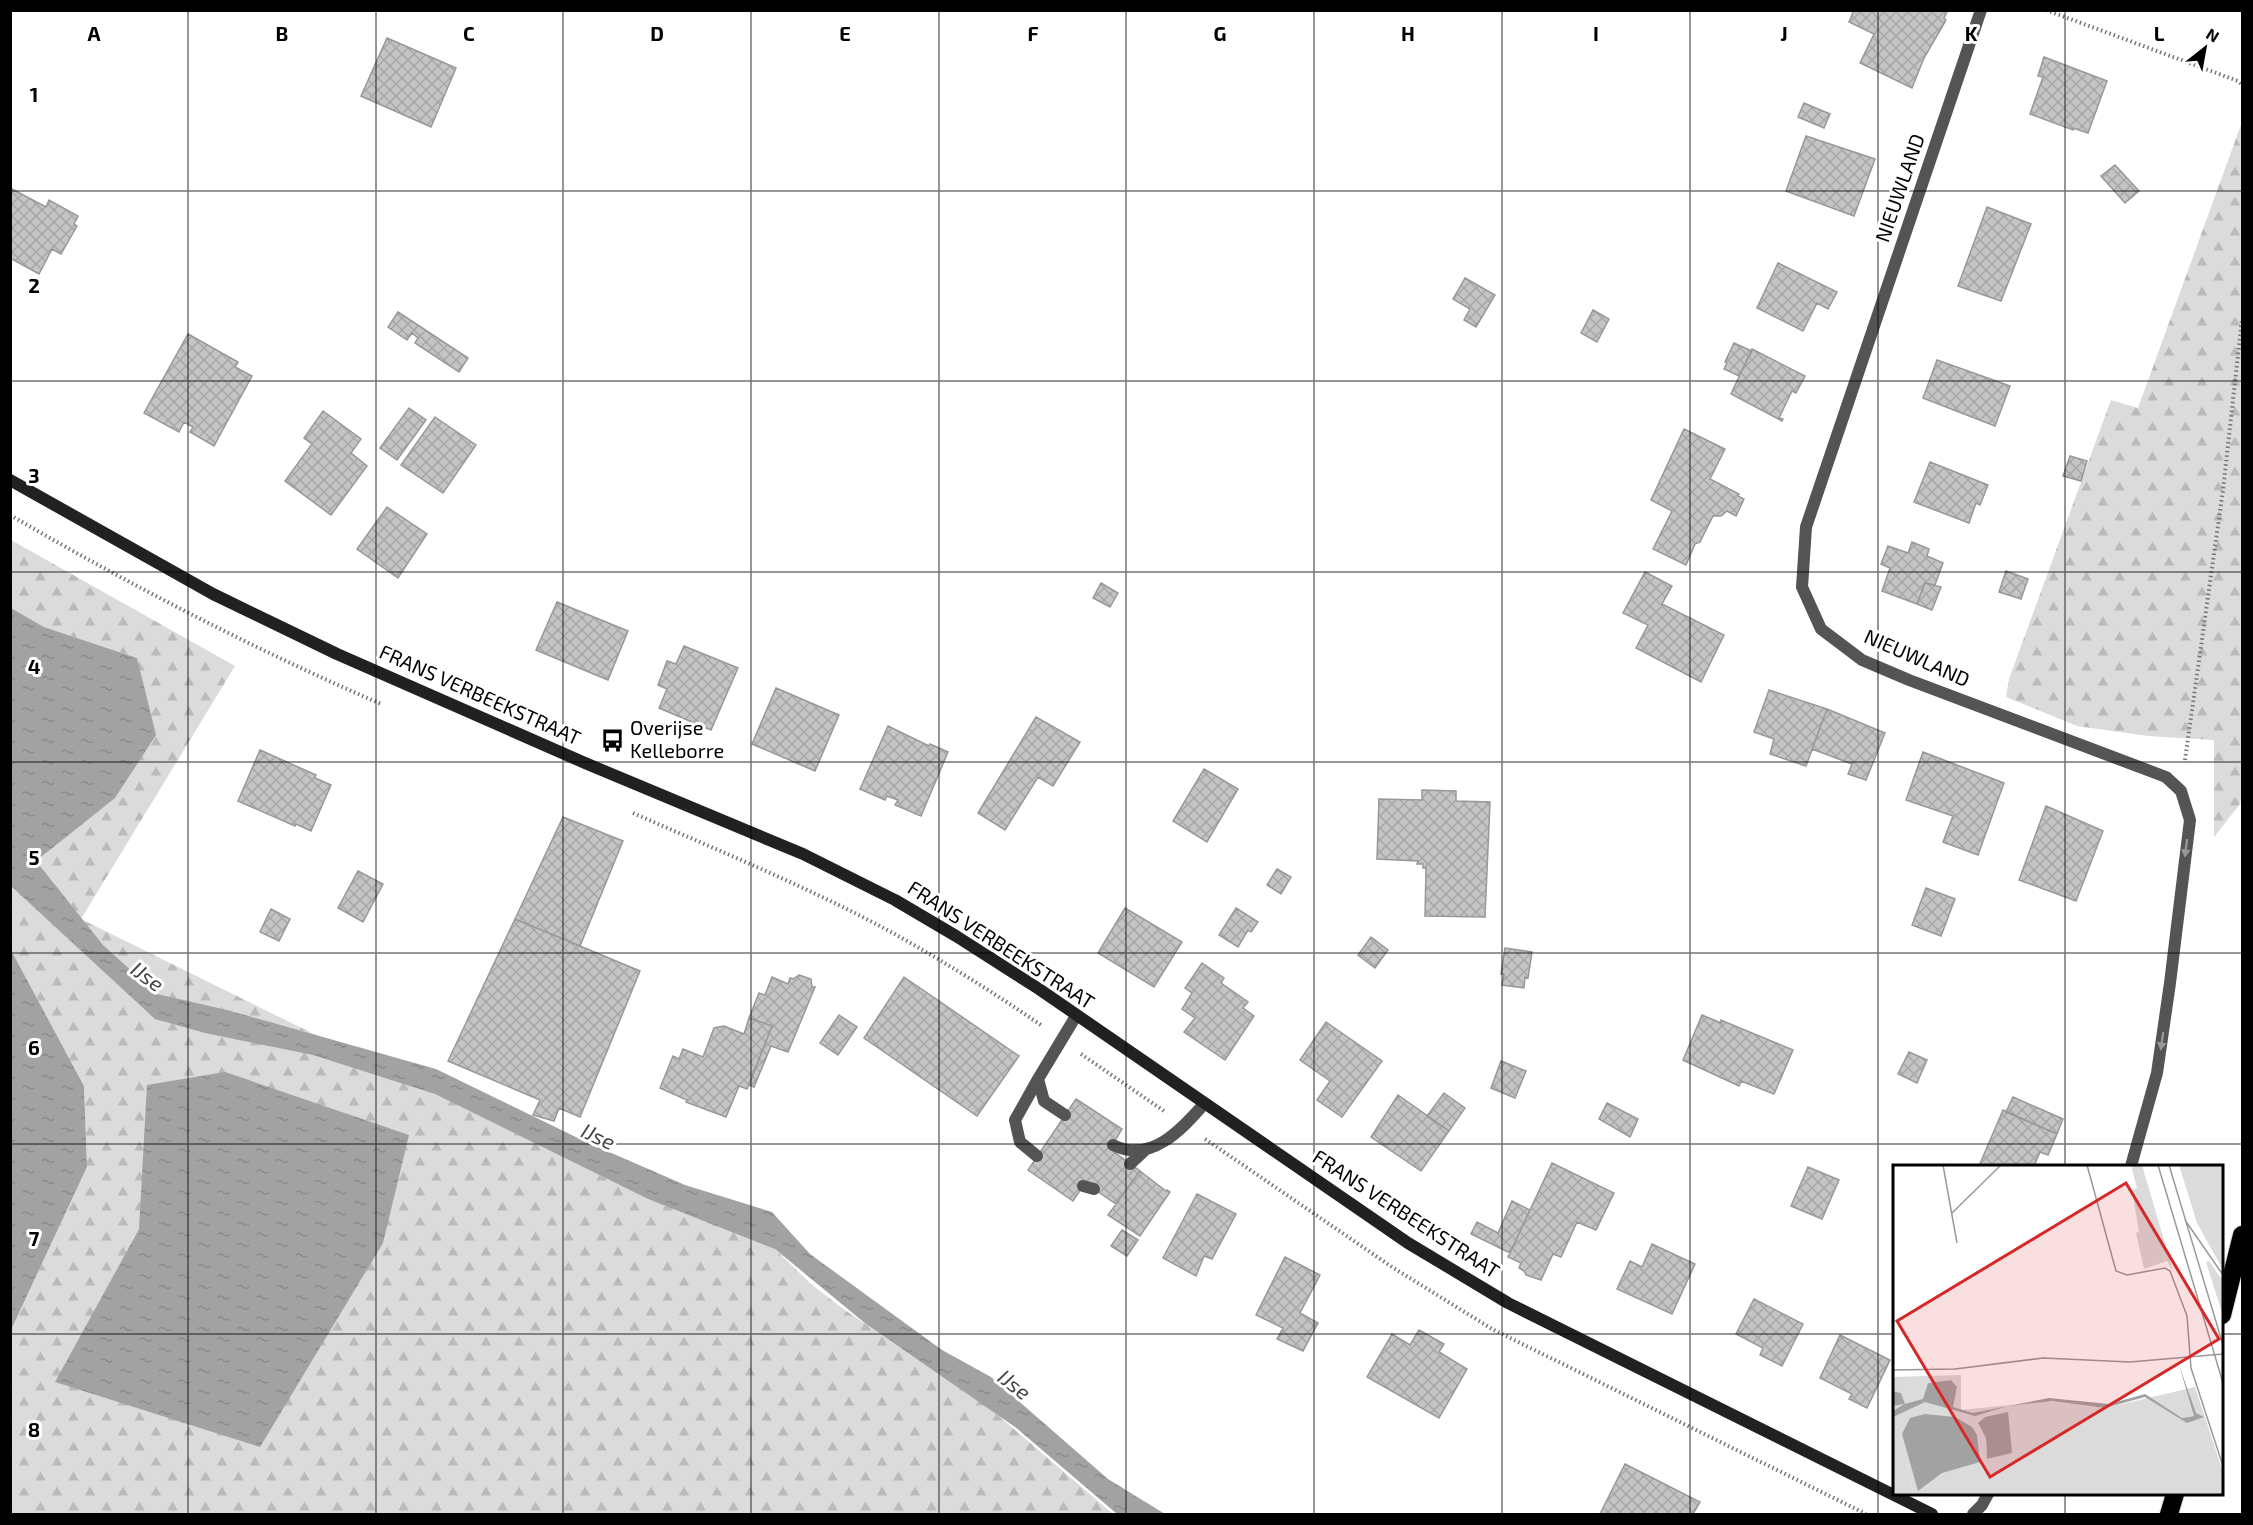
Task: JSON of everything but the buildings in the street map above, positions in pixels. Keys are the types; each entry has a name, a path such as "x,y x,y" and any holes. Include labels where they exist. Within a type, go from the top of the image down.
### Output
{"highway":[{"path":"2223,1311 2242,1235"},
{"path":"2170,1513 2175,1495"}],"main road":[{"name":"FRANS VERBEEKSTRAAT","path":"10,480 213,594 337,654 585,763 803,854 895,900 956,936 1077,1016 1408,1243 1508,1303 1932,1515"}],"street":[{"name":"NIEUWLAND","path":"1981,10 1806,527 1802,586 1821,628 1862,660 2166,777 2181,791"},
{"path":"2132,1165 2157,1073 2170,983 2190,820 2181,791"},
{"path":"1037,1156 1020,1142 1015,1120 1060,1039 1077,1016"},
{"path":"1038,1079 1044,1101 1065,1115"},
{"path":"1113,1145 1121,1149 1146,1149 1162,1144 1185,1125 1204,1104"},
{"path":"1130,1164 1146,1149"},
{"path":"1974,1515 1987,1495"}],"path":[{"path":"2046,10 2238,81 2242,85"},
{"path":"2181,791 2223,490 2242,320"},
{"path":"10,515 78,555 199,620 389,708"},
{"path":"628,812 791,882 878,925 939,960 1060,1039 1392,1267 1492,1329 1866,1515"}],"green space":[{"path":"2242,122 2242,793 2240,804 2214,837 2214,740 2148,736 2077,726 2006,697 2009,679 2111,400 2138,408"},
{"path":"11,540 235,666 81,919 648,1199 759,1237 775,1249 812,1285 842,1308 993,1411 1113,1514 11,1514 11,1330 87,1167 84,1086 11,950 11,880 50,850 137,658 44,627 11,608","holes":["139,1229 260,1446 56,1382"]}],"water":[{"path":"11,608 44,627 137,658 156,735 115,798 36,861 103,945 157,994 227,1010 436,1069 584,1141 685,1185 772,1212 810,1254 942,1350 991,1377 1108,1479 1165,1514 1117,1514 1015,1427 866,1324 775,1249 648,1199 435,1094 313,1055 205,1033 155,1019 11,886"},
{"path":"11,950 84,1086 87,1167 11,1330"},
{"path":"225,1072 409,1135 383,1243 260,1447 55,1382 139,1229 147,1085"}],"place":[{"name":"Overijse Kelleborre","path":"612,740"}],"water label":[{"name":"IJse","path":"147,977"},
{"name":"IJse","path":"598,1137"},
{"name":"IJse","path":"1014,1385"}]}
